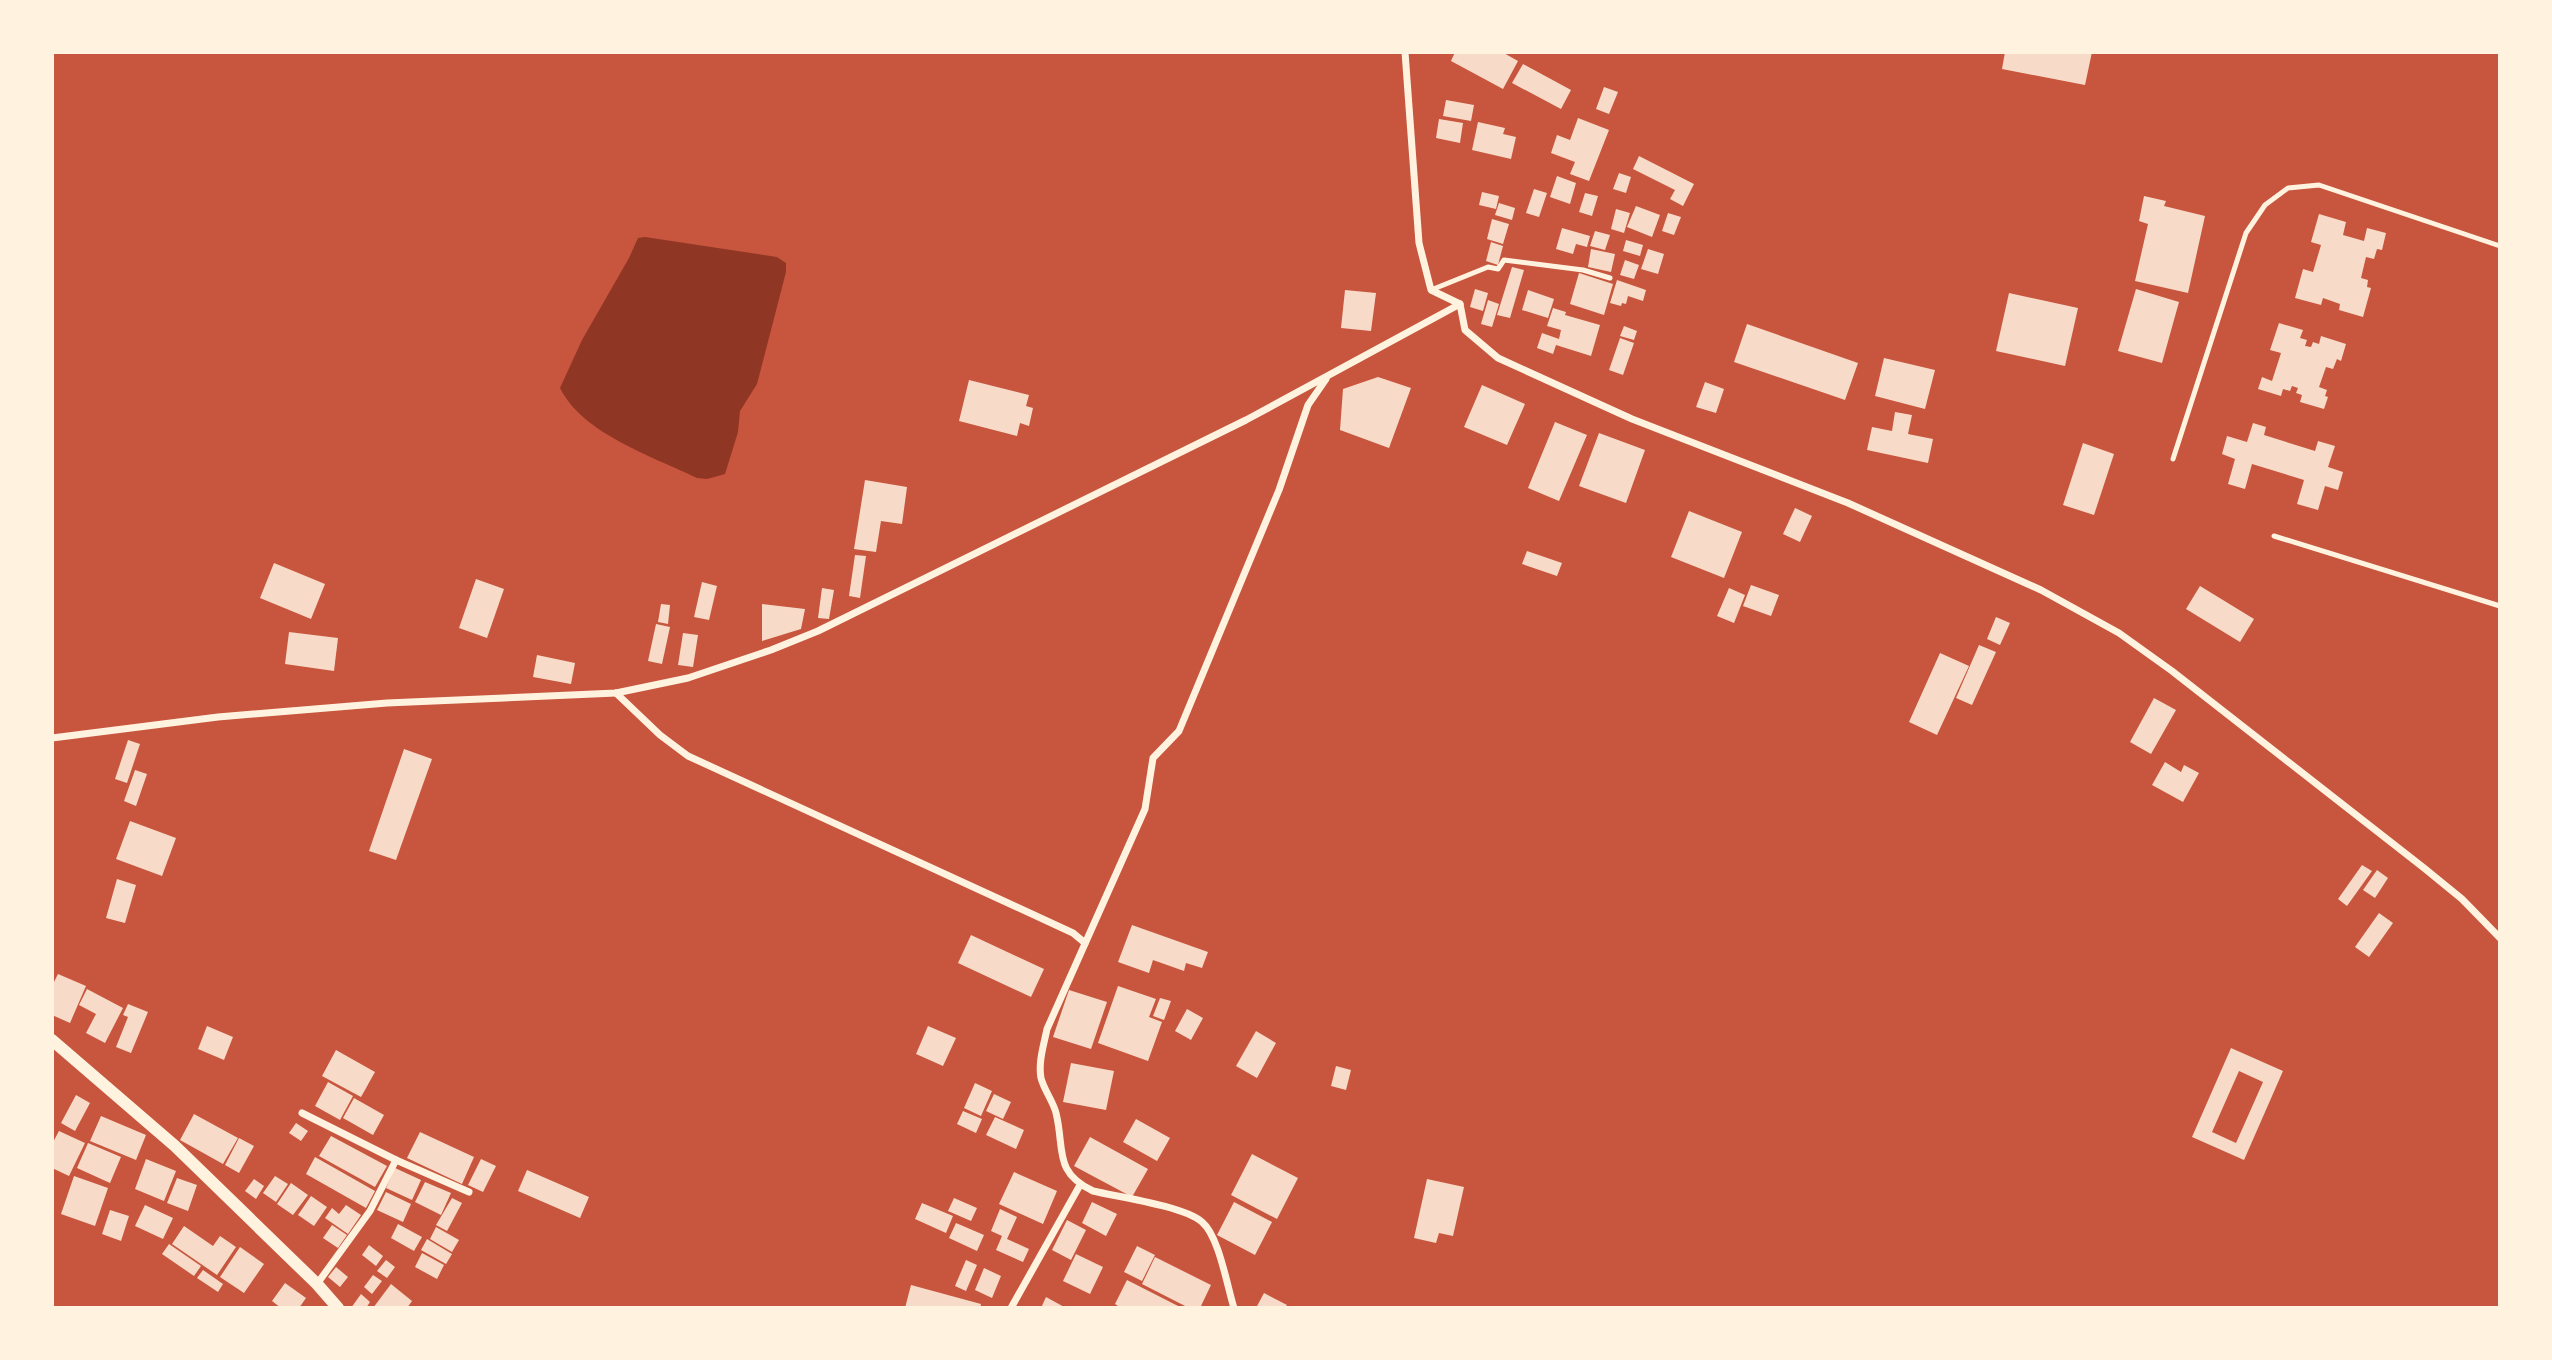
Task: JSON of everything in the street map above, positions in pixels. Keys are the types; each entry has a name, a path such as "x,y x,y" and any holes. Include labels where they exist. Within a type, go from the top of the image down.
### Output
{"street":[{"path":"1405,52 1419,243 1431,290 1460,304"},
{"path":"52,738 218,717 387,703 616,693 688,678 818,631 1246,420 1460,304"},
{"path":"1460,304 1465,330 1498,358 1632,419 1848,503 2041,590 2119,633 2172,671 2424,868 2469,906 2500,937"},
{"path":"1234,1307 1214,1240 1204,1223 1189,1213 1093,1191 1080,1185 1063,1165 1056,1112 1041,1079 1041,1065 1047,1029 1144,809 1153,758 1179,731 1279,490 1308,405 1329,376"},
{"path":"616,693 660,735 688,756 1073,933 1086,943"},
{"path":"52,1040 174,1146 338,1307"},
{"path":"302,1113 469,1192"},
{"path":"317,1284 370,1211 397,1160"},
{"path":"1011,1307 1080,1185"}],"lane":[{"path":"2173,459 2246,233 2265,205 2288,188 2319,185 2500,246"},
{"path":"1431,290 1488,267 1498,269 1504,260 1583,270 1610,278"},
{"path":"2274,536 2500,606"}],"shaded area":[{"path":"638,238 777,257 786,263 757,384 740,411 738,432 725,474 707,479 697,478 620,442 585,418 560,388 582,340"}],"building":[{"path":"1455,52 1502,52 1518,61 1503,89 1451,61"},
{"path":"2005,52 2092,52 2085,85 2002,69"},
{"path":"1523,64 1571,90 1561,109 1512,83"},
{"path":"1604,87 1618,92 1609,114 1596,109"},
{"path":"1446,100 1474,105 1471,121 1443,116"},
{"path":"1578,118 1609,130 1589,181 1570,174 1575,162 1551,153 1557,135 1570,140"},
{"path":"1439,119 1463,123 1460,143 1436,138"},
{"path":"1478,122 1505,128 1503,134 1516,137 1511,159 1472,150"},
{"path":"1639,156 1694,184 1683,206 1670,199 1675,190 1633,169"},
{"path":"1619,173 1631,177 1626,193 1613,189"},
{"path":"1557,176 1576,183 1570,204 1550,197"},
{"path":"1534,189 1547,193 1539,217 1526,213"},
{"path":"1482,192 1499,196 1496,209 1479,205"},
{"path":"1585,193 1598,196 1592,216 1579,212"},
{"path":"2144,196 2166,201 2164,206 2205,216 2188,293 2135,281 2148,224 2139,221"},
{"path":"1499,203 1515,208 1512,220 1495,215"},
{"path":"1636,206 1660,215 1652,237 1627,227"},
{"path":"1616,209 1630,213 1624,233 1611,229"},
{"path":"1668,213 1681,217 1674,235 1662,231"},
{"path":"2319,214 2346,222 2343,235 2364,241 2367,228 2386,233 2382,250 2377,249 2374,259 2366,257 2361,278 2368,280 2367,287 2371,288 2363,317 2339,310 2340,304 2323,298 2321,305 2295,298 2303,269 2313,272 2321,245 2311,242"},
{"path":"1492,219 1509,224 1503,244 1487,239"},
{"path":"1562,228 1590,236 1587,247 1576,244 1573,254 1556,249"},
{"path":"1595,231 1610,235 1605,250 1590,246"},
{"path":"1626,240 1643,245 1640,256 1623,251"},
{"path":"1491,242 1503,246 1498,265 1486,261"},
{"path":"1591,249 1615,254 1611,272 1588,267"},
{"path":"1648,249 1664,254 1658,274 1641,269"},
{"path":"1625,260 1639,265 1634,279 1620,275"},
{"path":"1512,267 1524,270 1510,318 1497,315"},
{"path":"1579,273 1613,284 1604,315 1570,304"},
{"path":"1617,280 1646,290 1643,301 1628,296 1626,304 1622,303 1621,306 1610,303"},
{"path":"1475,289 1488,293 1483,311 1470,307"},
{"path":"2136,289 2179,302 2162,363 2118,351"},
{"path":"1345,290 1376,293 1371,331 1341,328"},
{"path":"1528,290 1554,299 1548,318 1522,310"},
{"path":"2009,293 2078,308 2065,366 1996,351"},
{"path":"1488,300 1499,304 1492,327 1481,324"},
{"path":"1553,308 1566,312 1565,315 1600,325 1591,356 1556,345 1553,354 1537,348 1542,333 1559,339 1561,330 1547,326"},
{"path":"2279,323 2303,330 2300,338 2307,340 2305,346 2311,347 2313,342 2319,344 2321,336 2346,344 2341,361 2337,359 2333,369 2326,367 2319,387 2327,390 2324,409 2300,402 2302,395 2296,393 2298,388 2292,386 2290,391 2283,389 2281,396 2258,389 2262,377 2272,381 2281,353 2270,350"},
{"path":"1747,324 1858,363 1845,400 1734,362"},
{"path":"1624,326 1637,331 1634,340 1620,336"},
{"path":"1620,338 1634,343 1623,375 1609,370"},
{"path":"1884,358 1935,370 1925,409 1875,396"},
{"path":"1378,377 1411,388 1389,448 1340,430 1343,389"},
{"path":"969,380 1029,395 1026,406 1033,408 1029,426 1020,423 1017,436 959,421"},
{"path":"1705,382 1724,389 1716,413 1696,407"},
{"path":"1482,385 1525,404 1507,445 1464,427"},
{"path":"1895,412 1912,415 1908,434 1933,439 1928,463 1867,450 1872,427 1892,431"},
{"path":"1555,422 1587,435 1559,501 1528,488"},
{"path":"2253,423 2266,427 2264,435 2315,451 2318,441 2335,446 2328,467 2343,472 2338,490 2325,486 2318,510 2297,504 2304,480 2252,464 2245,489 2228,484 2235,459 2222,454 2227,436 2247,442"},
{"path":"1599,433 1645,450 1626,503 1579,486"},
{"path":"2083,443 2114,454 2094,515 2063,505"},
{"path":"865,480 907,487 902,524 881,521 876,552 854,549"},
{"path":"1795,508 1812,516 1800,542 1783,534"},
{"path":"1689,511 1742,532 1724,578 1671,557"},
{"path":"1527,551 1562,563 1557,576 1522,564"},
{"path":"855,555 866,556 860,598 849,596"},
{"path":"274,563 325,584 311,619 260,598"},
{"path":"476,579 504,589 487,638 459,628"},
{"path":"702,582 717,586 709,620 694,617"},
{"path":"1751,585 1779,595 1771,616 1743,606"},
{"path":"2200,586 2254,619 2240,642 2186,609"},
{"path":"822,588 834,590 829,619 818,618"},
{"path":"1729,588 1745,595 1734,623 1717,616"},
{"path":"661,604 670,605 668,624 658,622"},
{"path":"762,604 805,609 801,629 762,641"},
{"path":"1996,617 2010,623 2000,645 1987,639"},
{"path":"656,624 670,627 662,664 648,661"},
{"path":"289,632 338,638 334,671 285,664"},
{"path":"683,633 698,635 693,667 678,665"},
{"path":"1979,645 1996,652 1972,705 1956,698"},
{"path":"1940,653 1969,666 1937,735 1909,722"},
{"path":"537,655 575,663 571,684 533,677"},
{"path":"2154,698 2176,710 2151,754 2130,742"},
{"path":"128,740 140,744 127,783 115,779"},
{"path":"404,749 432,759 396,860 369,851"},
{"path":"2165,762 2181,772 2184,765 2199,773 2183,802 2152,785"},
{"path":"135,770 147,774 136,806 124,801"},
{"path":"130,821 176,838 162,876 116,859"},
{"path":"2362,865 2372,871 2347,906 2338,899"},
{"path":"2377,870 2388,878 2375,898 2363,890"},
{"path":"117,879 136,885 125,923 106,918"},
{"path":"2379,913 2393,923 2369,957 2355,947"},
{"path":"1132,925 1208,952 1202,968 1186,963 1184,971 1153,960 1149,973 1118,962"},
{"path":"971,935 1044,969 1031,997 958,963"},
{"path":"58,974 86,986 70,1023 52,1015 52,986"},
{"path":"1118,986 1156,999 1149,1017 1162,1022 1148,1061 1098,1043"},
{"path":"87,989 123,1008 105,1043 86,1033 96,1014 79,1005"},
{"path":"1069,990 1107,1002 1091,1049 1053,1037"},
{"path":"1160,998 1171,1001 1164,1020 1153,1016"},
{"path":"128,1004 148,1012 131,1053 116,1047 128,1017 123,1015"},
{"path":"1187,1009 1203,1018 1191,1040 1175,1031"},
{"path":"207,1026 233,1037 224,1060 198,1049"},
{"path":"928,1026 956,1038 943,1066 916,1054"},
{"path":"1256,1031 1276,1043 1257,1078 1236,1066"},
{"path":"2231,1048 2283,1071 2244,1160 2192,1137","holes":["2239,1071 2263,1082 2236,1143 2212,1132"]},
{"path":"336,1050 375,1072 361,1097 322,1076"},
{"path":"1071,1063 1114,1071 1106,1110 1063,1102"},
{"path":"1336,1066 1351,1070 1346,1090 1331,1086"},
{"path":"328,1082 353,1096 340,1120 315,1106"},
{"path":"975,1083 992,1091 981,1116 964,1108"},
{"path":"994,1094 1011,1102 1003,1119 986,1111"},
{"path":"76,1095 90,1103 75,1131 61,1123"},
{"path":"354,1098 384,1115 373,1135 343,1118"},
{"path":"963,1111 982,1119 976,1133 957,1124"},
{"path":"194,1114 238,1138 223,1164 180,1140"},
{"path":"101,1116 146,1135 136,1160 90,1141"},
{"path":"995,1117 1024,1130 1016,1149 986,1135"},
{"path":"1136,1119 1170,1138 1157,1161 1123,1142"},
{"path":"296,1123 308,1131 301,1141 289,1133"},
{"path":"59,1131 85,1143 69,1176 52,1168 52,1144"},
{"path":"420,1132 474,1157 462,1184 407,1158"},
{"path":"331,1136 387,1166 375,1187 319,1156"},
{"path":"1090,1137 1148,1169 1132,1197 1074,1166"},
{"path":"239,1138 254,1146 239,1173 225,1165"},
{"path":"88,1143 121,1157 110,1183 77,1168"},
{"path":"1252,1154 1298,1178 1277,1219 1231,1195"},
{"path":"315,1157 375,1191 366,1208 306,1174"},
{"path":"146,1159 176,1171 164,1201 135,1189"},
{"path":"481,1159 496,1166 483,1192 468,1185"},
{"path":"395,1168 421,1180 412,1200 386,1188"},
{"path":"527,1170 589,1197 580,1218 518,1191"},
{"path":"1014,1172 1057,1191 1043,1224 999,1204"},
{"path":"74,1176 108,1188 95,1226 61,1214"},
{"path":"275,1176 288,1184 276,1202 263,1193"},
{"path":"177,1178 197,1185 188,1211 167,1203"},
{"path":"254,1179 264,1186 256,1199 245,1191"},
{"path":"1427,1179 1464,1187 1453,1236 1439,1233 1436,1243 1414,1238"},
{"path":"425,1182 451,1193 441,1215 415,1202"},
{"path":"291,1183 308,1195 293,1215 277,1204"},
{"path":"386,1192 411,1204 403,1222 377,1210"},
{"path":"311,1196 327,1207 314,1226 298,1215"},
{"path":"452,1198 462,1203 447,1231 436,1225"},
{"path":"954,1198 977,1208 971,1221 948,1211"},
{"path":"1092,1202 1117,1214 1106,1236 1082,1223"},
{"path":"1234,1202 1272,1222 1255,1255 1217,1235"},
{"path":"922,1203 953,1216 946,1233 915,1219"},
{"path":"145,1205 173,1218 163,1239 135,1226"},
{"path":"346,1205 361,1215 348,1234 325,1218 332,1208 339,1214"},
{"path":"1000,1209 1017,1217 1007,1239 1029,1249 1023,1262 996,1250 1002,1236 991,1231"},
{"path":"110,1210 129,1216 121,1241 102,1234"},
{"path":"1067,1220 1086,1230 1071,1260 1052,1250"},
{"path":"956,1223 984,1235 977,1251 949,1238"},
{"path":"398,1224 422,1237 414,1251 391,1238"},
{"path":"332,1225 347,1235 338,1248 323,1238"},
{"path":"184,1226 213,1246 220,1236 236,1247 217,1275 172,1244"},
{"path":"436,1227 459,1240 452,1252 430,1239"},
{"path":"427,1239 452,1254 446,1264 421,1250"},
{"path":"169,1244 201,1266 194,1276 162,1254"},
{"path":"369,1245 383,1256 376,1266 362,1255"},
{"path":"1137,1246 1155,1255 1142,1281 1124,1272"},
{"path":"240,1247 264,1264 244,1293 220,1277"},
{"path":"422,1253 444,1265 437,1279 415,1267"},
{"path":"1076,1254 1103,1267 1090,1294 1063,1281"},
{"path":"1155,1257 1211,1285 1200,1308 1189,1308 1142,1284"},
{"path":"386,1260 395,1267 387,1278 377,1271"},
{"path":"966,1260 977,1265 966,1291 955,1286"},
{"path":"336,1267 348,1277 340,1287 328,1277"},
{"path":"984,1268 1001,1276 992,1298 975,1290"},
{"path":"203,1270 223,1284 218,1292 197,1278"},
{"path":"373,1275 382,1281 372,1294 364,1287"},
{"path":"1127,1280 1182,1308 1121,1308 1115,1304"},
{"path":"285,1283 306,1298 299,1308 281,1308 272,1301"},
{"path":"391,1284 412,1301 407,1308 373,1308"},
{"path":"911,1285 981,1304 980,1308 905,1308"},
{"path":"1264,1293 1287,1305 1285,1308 1256,1308"},
{"path":"361,1294 370,1302 366,1308 351,1308"},
{"path":"1046,1297 1066,1308 1041,1308"}]}
